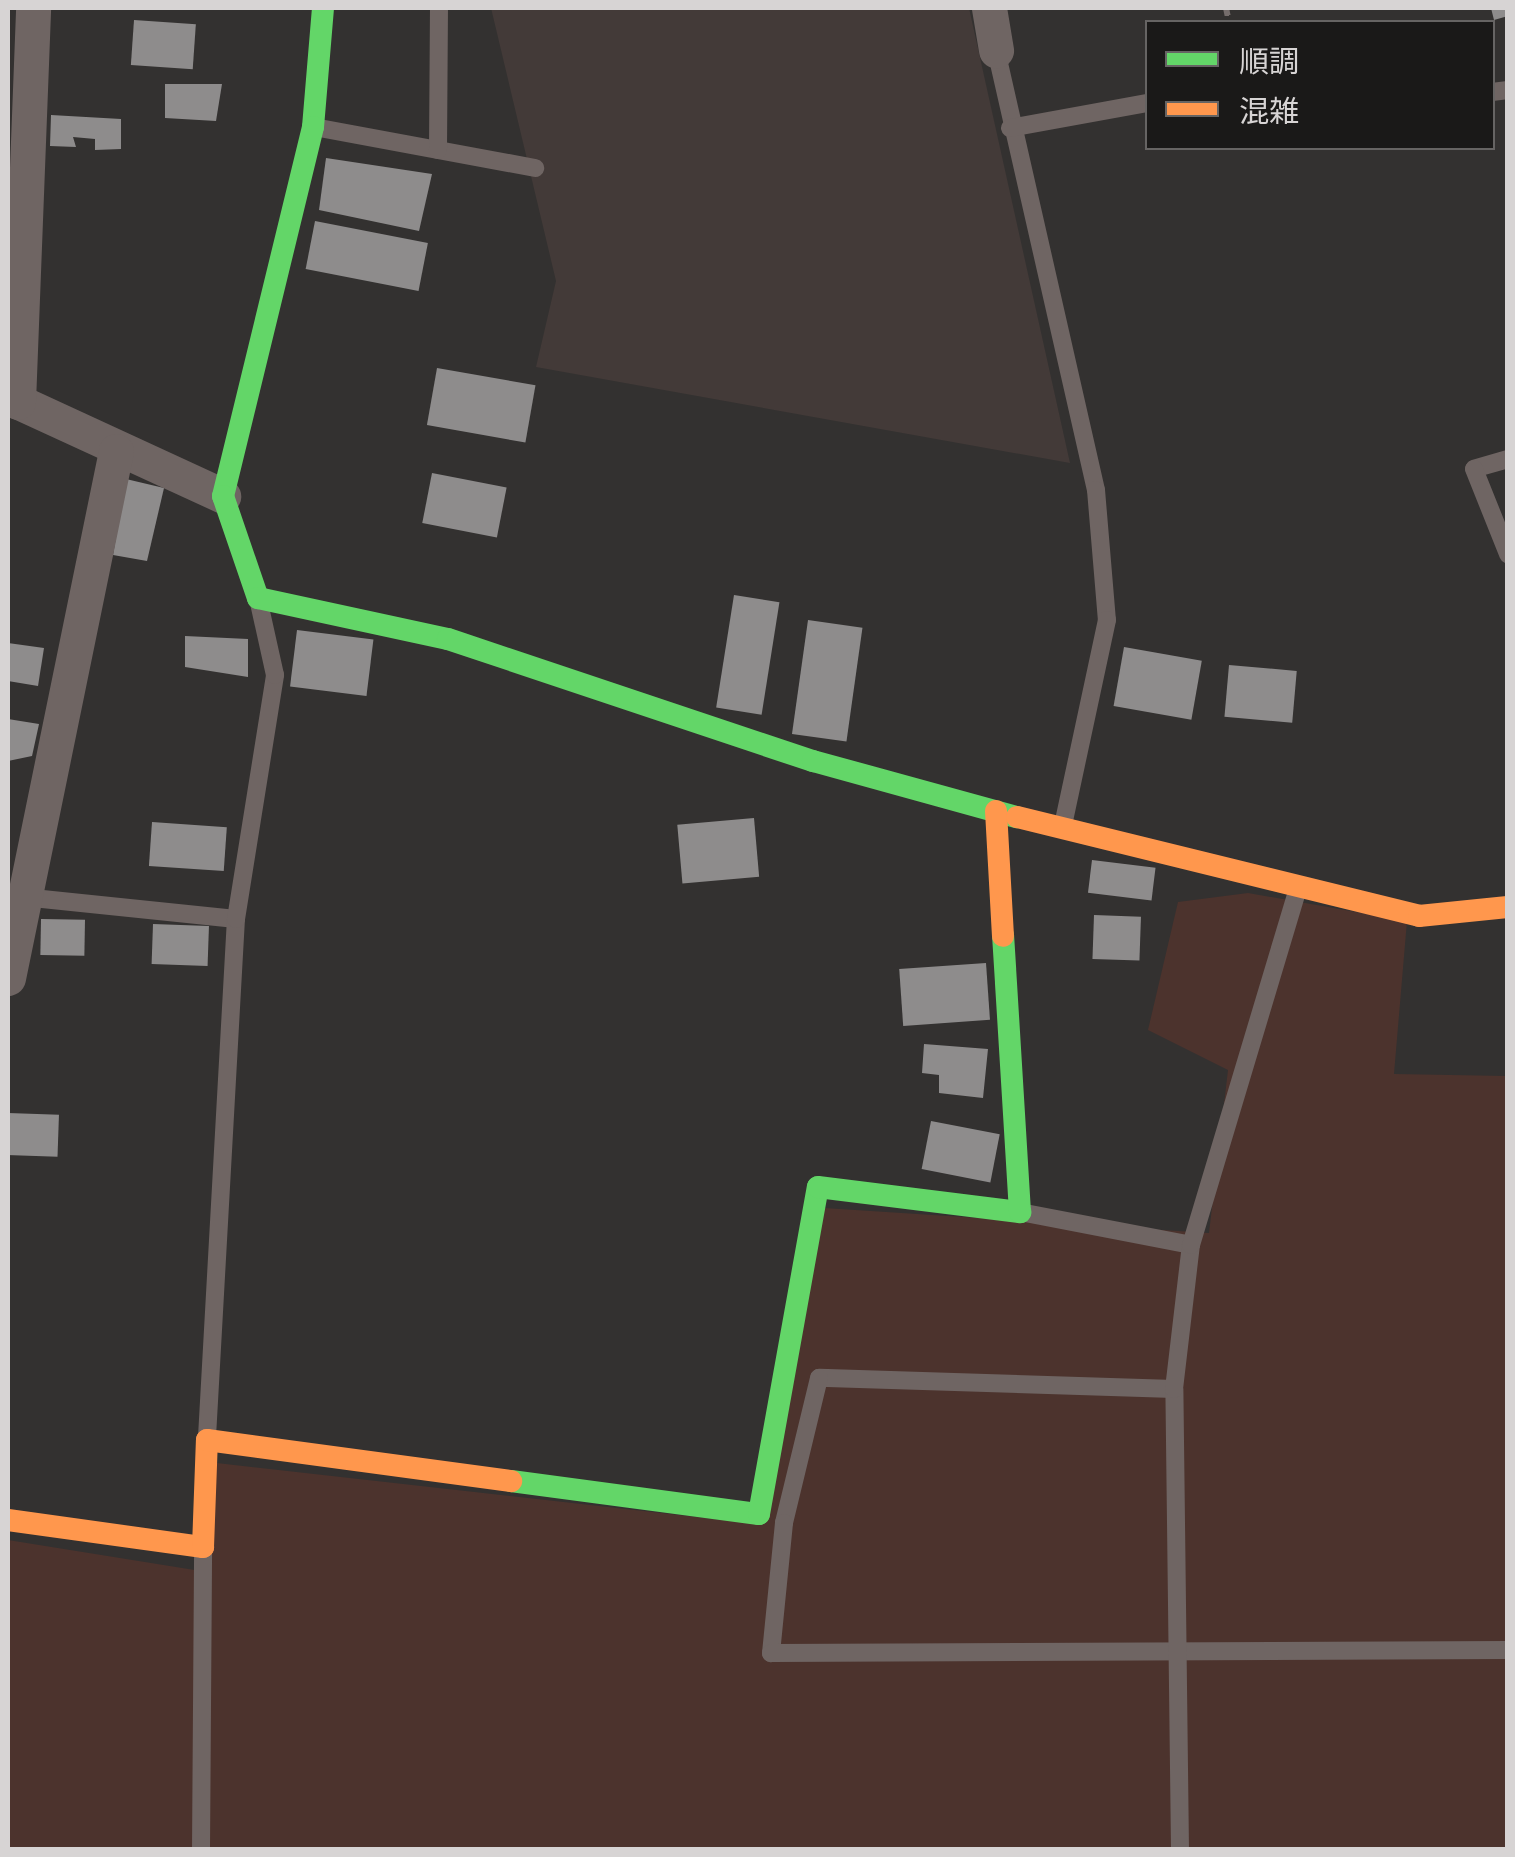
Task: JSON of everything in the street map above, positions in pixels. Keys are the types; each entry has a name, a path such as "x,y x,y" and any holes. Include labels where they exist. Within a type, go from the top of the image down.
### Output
{"street":[{"path":"33,8 18,182 13,400 116,452 223,496"},
{"path":"323,8 313,127 223,496 258,598 448,640 1062,830 1419,916 1508,906"},
{"path":"989,8 996,50"},
{"path":"8,978 116,452"},
{"path":"8,1520 203,1547 207,1440 759,1514 818,1187 1020,1212 996,812"}],"lane":[{"path":"438,150 439,8"},
{"path":"996,50 1010,128 1096,490 1107,620 1062,830"},
{"path":"1010,128 1145,104"},
{"path":"313,127 536,168"},
{"path":"1508,459 1474,468 1508,554"},
{"path":"207,1440 236,919 275,675 258,598"},
{"path":"1180,1850 1174,1389 1191,1245 1298,888"},
{"path":"22,896 236,919"},
{"path":"1020,1212 1191,1245"},
{"path":"1174,1389 818,1378 784,1523 771,1653 1508,1650"},
{"path":"201,1850 203,1547"}],"shaded area":[{"path":"491,8 969,8 1070,463 536,367 556,281"},
{"path":"1248,893 1407,921 1394,1074 1507,1076 1507,1849 8,1849 8,1540 207,1572 208,1462 759,1524 824,1208 1209,1233 1228,1070 1148,1030 1178,902"}],"building":[{"path":"1491,8 1508,8 1508,16 1494,20"},
{"path":"134,20 196,24 193,69 131,65"},
{"path":"165,84 222,84 216,121 165,118"},
{"path":"51,115 121,119 121,149 95,150 95,139 73,137 76,147 50,146"},
{"path":"326,158 432,174 419,231 319,210"},
{"path":"315,221 428,243 419,291 306,269"},
{"path":"437,368 535,385 525,442 427,425"},
{"path":"432,473 507,488 497,538 422,523"},
{"path":"126,479 164,488 147,561 113,555"},
{"path":"734,595 779,602 762,715 716,708"},
{"path":"808,620 862,628 846,742 792,734"},
{"path":"297,630 373,639 366,696 290,687"},
{"path":"185,636 248,639 248,677 185,667"},
{"path":"8,643 44,648 38,686 8,681"},
{"path":"1124,647 1202,661 1191,720 1114,706"},
{"path":"1229,665 1297,671 1292,723 1224,717"},
{"path":"8,719 39,724 32,756 8,761"},
{"path":"754,818 759,877 682,883 677,825"},
{"path":"152,822 227,827 224,871 149,866"},
{"path":"1092,860 1156,868 1152,901 1088,893"},
{"path":"1094,915 1141,917 1139,961 1092,959"},
{"path":"41,919 85,920 84,956 40,955"},
{"path":"153,924 209,926 208,966 152,964"},
{"path":"986,963 990,1020 903,1026 899,969"},
{"path":"924,1044 988,1049 983,1098 939,1093 939,1075 922,1073"},
{"path":"8,1113 59,1115 58,1157 8,1155"},
{"path":"931,1121 1000,1134 990,1182 922,1169"}],"traffic: fast":[{"path":"323,8 313,127 223,496 258,598 448,639 813,761 1017,817"},
{"path":"511,1481 759,1514 818,1187 1020,1212 1003,936"}],"traffic: slow":[{"path":"996,811 1003,936"},
{"path":"1017,817 1419,916 1508,907"},
{"path":"8,1520 203,1547 207,1440 511,1481"}]}
